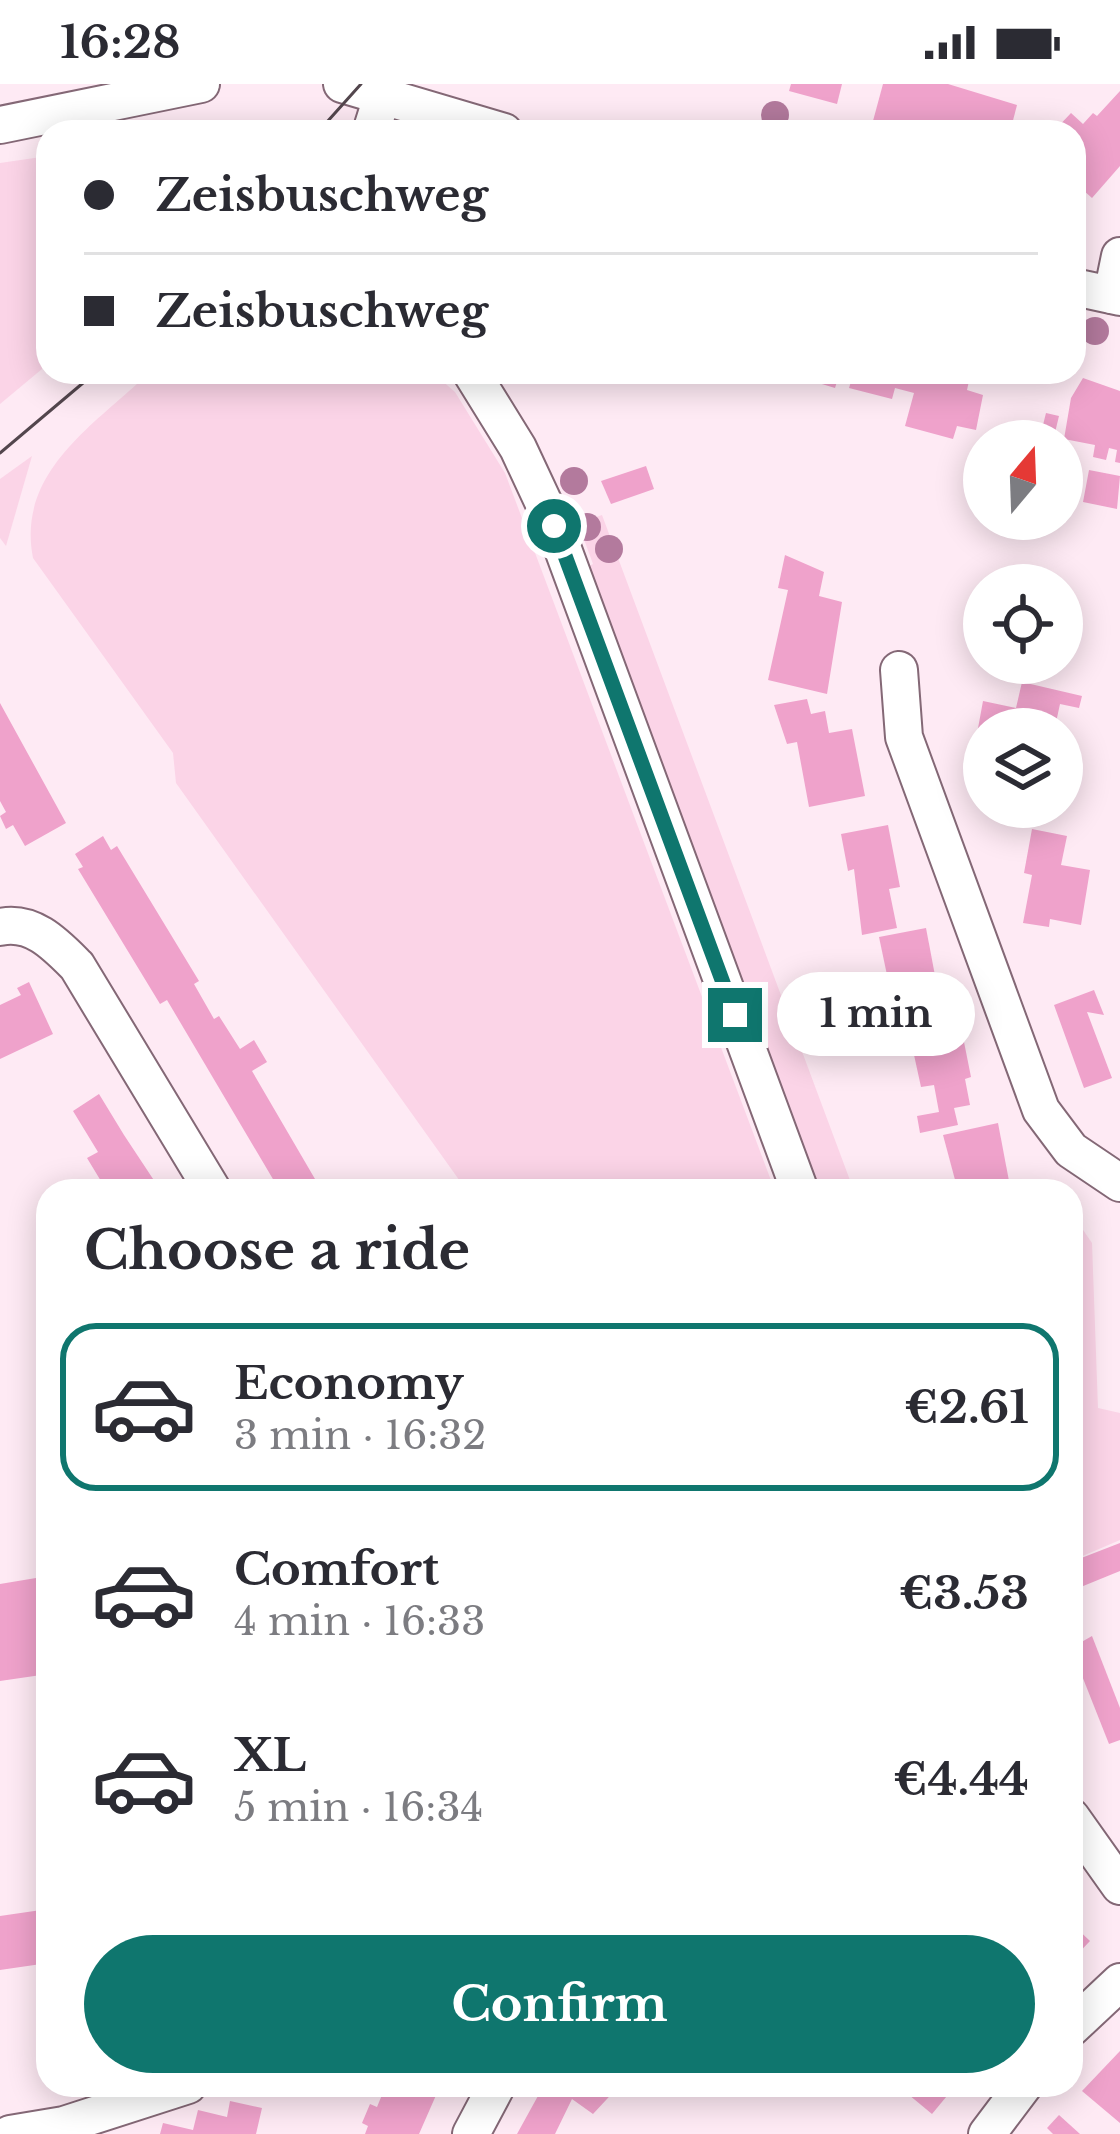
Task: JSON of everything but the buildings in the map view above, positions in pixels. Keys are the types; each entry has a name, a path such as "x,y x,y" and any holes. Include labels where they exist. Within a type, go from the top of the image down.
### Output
{"street":[{"path":"0,125 201,84"},
{"path":"342,84 376,115 414,120"},
{"path":"1086,289 1116,296 1120,256"},
{"path":"478,384 518,448 554,526 796,1179"},
{"path":"899,670 904,737 1041,1110 1071,1150 1120,1183"},
{"path":"4,918 48,936 77,966 206,1179"},
{"path":"1083,1834 1120,1886"},
{"path":"1083,2017 1120,1982"},
{"path":"10,2134 64,2130 155,2097"},
{"path":"471,2134 491,2097"},
{"path":"987,2134 1015,2097"}],"shaded area":[{"path":"36,158 36,374 0,404 0,163"},
{"path":"137,384 446,384 455,392 505,473 770,1179 458,1179 176,783 173,753 33,558 31,527 37,500 48,475 85,431"},
{"path":"32,456 6,546 0,538 0,479"},
{"path":"602,515 850,1179 814,1179 585,568 593,564 578,523"},
{"path":"1083,1230 1092,1243 1098,1408 1120,1413 1120,1540 1083,1556"}],"tram line":[{"path":"329,120 361,84"},
{"path":"0,453 82,384"}],"route":[{"path":"554,526 735,1015"}]}
